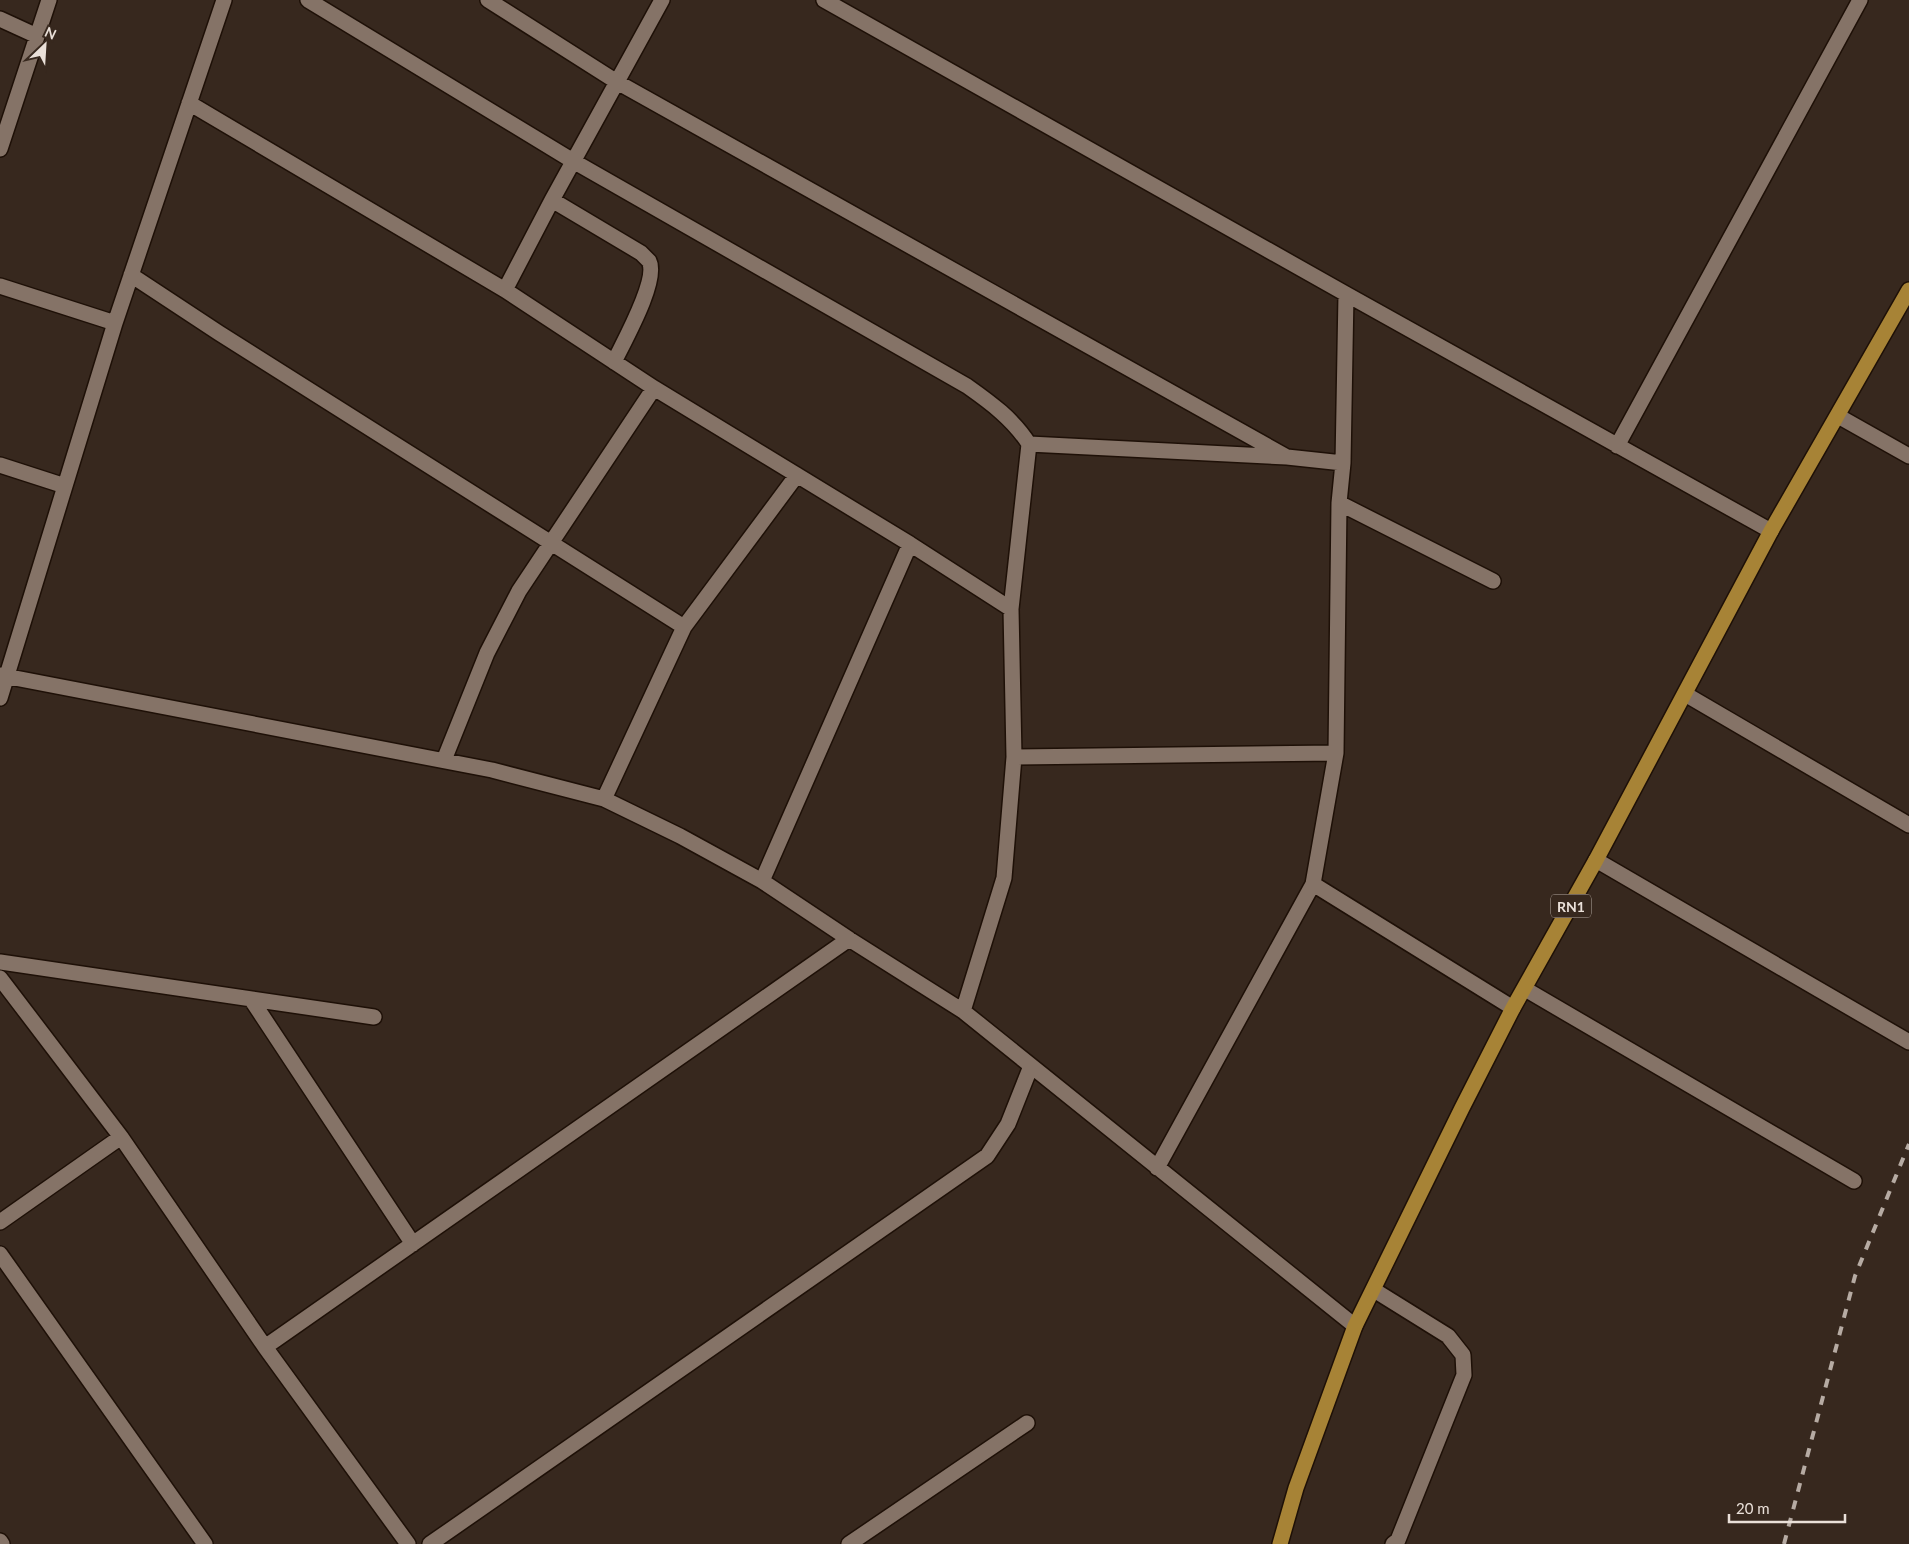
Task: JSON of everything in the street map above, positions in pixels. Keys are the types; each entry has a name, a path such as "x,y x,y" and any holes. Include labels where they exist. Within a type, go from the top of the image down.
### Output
{"main road":[{"name":"RN1","path":"1280,1544 1296,1488 1356,1326 1513,1008 1596,860 1771,531 1909,290"}],"street":[{"path":"0,149 49,0"},
{"path":"0,698 3,675 115,323 224,0"},
{"path":"308,0 573,161 967,386 1003,413 1020,429 1029,444 1011,609 1014,756 1004,878 963,1011"},
{"path":"488,0 617,82 1287,457"},
{"path":"505,290 573,161 662,0"},
{"path":"824,0 1771,531"},
{"path":"1617,446 1860,0"},
{"path":"0,19 37,36"},
{"path":"189,103 505,290 654,388 910,544 1011,609"},
{"path":"552,200 640,253 649,261 650,283 640,309 614,362"},
{"path":"131,275 227,338 684,627"},
{"path":"0,286 115,323"},
{"path":"1157,1168 1313,884 1336,753 1346,294"},
{"path":"444,760 487,653 519,591 654,388"},
{"path":"1838,416 1909,456"},
{"path":"1029,444 1287,457 1343,463"},
{"path":"0,465 64,486"},
{"path":"604,799 684,627 797,475"},
{"path":"1340,503 1493,581"},
{"path":"762,881 910,544"},
{"path":"3,675 444,760 492,770 604,799 680,836 762,881 963,1011 1356,1326"},
{"path":"1685,694 1909,825"},
{"path":"1014,756 1336,753"},
{"path":"1596,860 1909,1042"},
{"path":"1313,884 1513,1008"},
{"path":"265,1347 849,939"},
{"path":"0,962 374,1017"},
{"path":"0,978 121,1137 265,1347 408,1544"},
{"path":"1524,989 1854,1181"},
{"path":"251,999 413,1244"},
{"path":"430,1544 987,1156 1008,1124 1032,1066"},
{"path":"0,1222 121,1137"},
{"path":"0,1254 205,1544"},
{"path":"1374,1290 1448,1336 1462,1355 1464,1376 1398,1540 1393,1544"},
{"path":"848,1544 1027,1423"}],"railway":[{"path":"1784,1544 1855,1276 1909,1144"}]}
